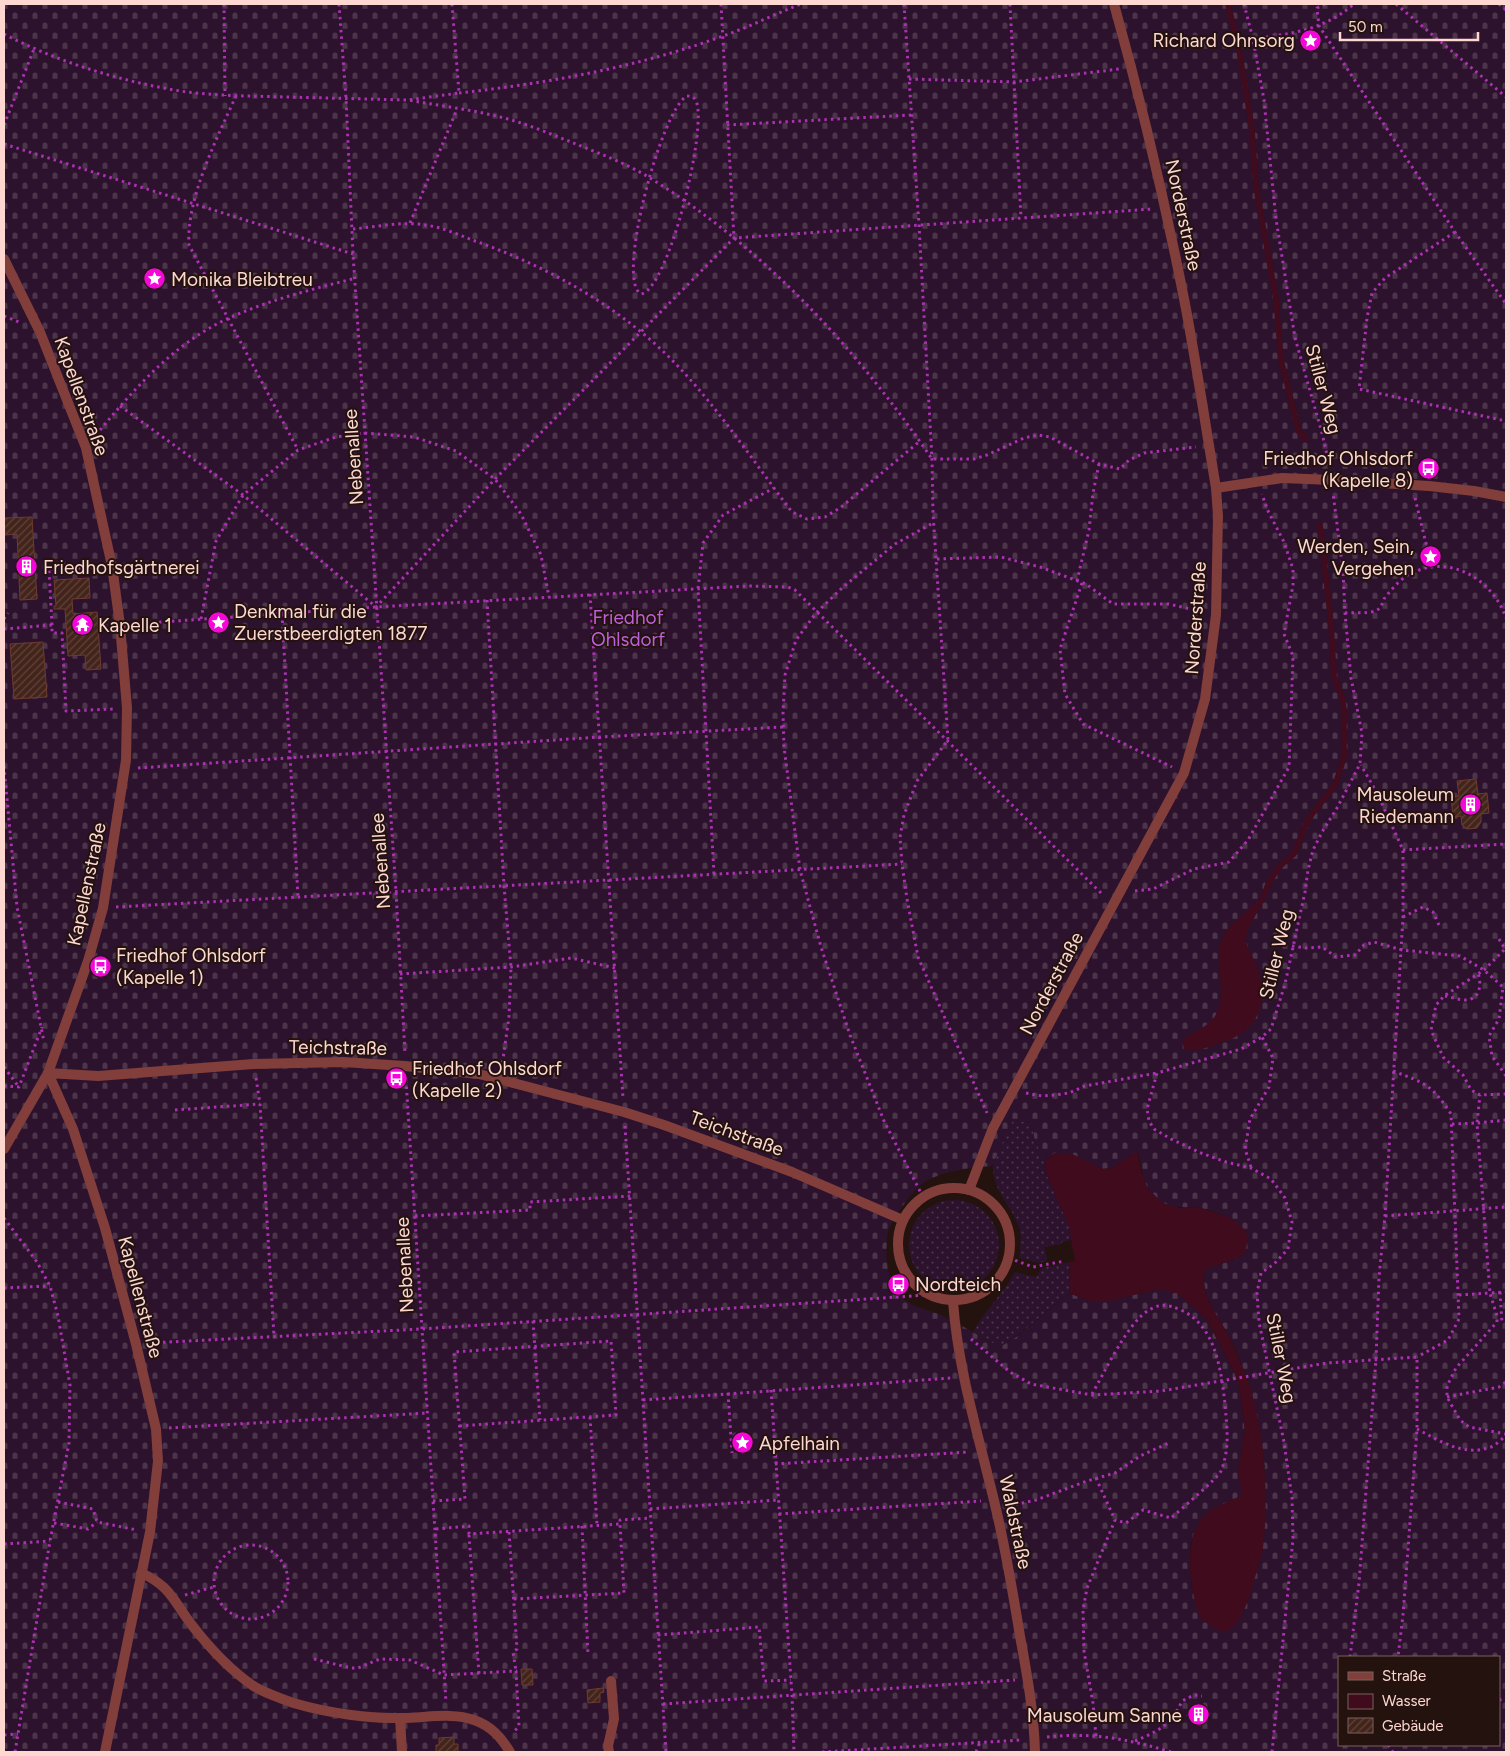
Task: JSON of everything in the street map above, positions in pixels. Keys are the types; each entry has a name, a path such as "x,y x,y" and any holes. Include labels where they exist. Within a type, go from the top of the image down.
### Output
{"street":[{"name":"Norderstraße","path":"969,1190 994,1128 1184,773 1205,699 1216,615 1218,516 1216,488 1186,310 1165,208 1132,67 1114,4"},
{"name":"Kapellenstraße","path":"4,259 40,332 86,448 112,566 120,625 127,708 124,769 103,908 88,961 48,1073 73,1129 105,1228 136,1344 156,1429 158,1462 150,1532 105,1752"},
{"path":"1216,488 1282,478 1474,490 1506,497"},
{"name":"Teichstraße","path":"48,1073 98,1076 253,1064 344,1062 479,1074 624,1112 792,1172 903,1220"},
{"path":"4,1149 48,1073"},
{"path":"945,1188 969,1190 985,1197 998,1208 1007,1224 1010,1241 1009,1258 1003,1272 994,1284 982,1294 968,1299 953,1301 940,1299 928,1295 915,1285 905,1273 899,1260 897,1247 898,1233 908,1211 923,1197 933,1191 945,1188"},
{"name":"Waldstraße","path":"953,1301 955,1330 964,1377 995,1504 1009,1571 1028,1680 1035,1752"},
{"path":"141,1572 157,1580 172,1597 194,1628 253,1686 297,1704 354,1715 400,1718 462,1717 475,1720 497,1733 510,1752"},
{"path":"609,1752 608,1746 614,1719 611,1681"},
{"path":"400,1718 402,1752"}],"path":[{"path":"224,4 225,96"},
{"name":"Nebenallee","path":"339,4 346,98 353,254 396,892 421,1329 436,1528 447,1717"},
{"path":"452,4 459,93"},
{"path":"721,4 734,238"},
{"path":"4,34 34,49 84,67 180,91 225,96 408,100 586,74 652,59 723,36 801,4"},
{"path":"904,4 919,225 934,523 948,740 917,781 904,815 900,837 902,864 906,899 918,957 994,1128"},
{"path":"1010,4 1021,218"},
{"name":"Stiller Weg","path":"1244,4 1253,38 1264,100 1276,219 1295,338 1322,433 1332,480 1343,571 1351,678 1362,733 1360,764 1313,850 1308,870 1306,892 1292,946 1285,984 1271,1029 1262,1038"},
{"path":"1325,4 1317,8 1319,26 1455,232 1506,304"},
{"path":"1253,38 1319,26 1340,16 1354,4"},
{"path":"1396,4 1506,97"},
{"path":"1499,4 1506,10"},
{"path":"4,125 34,49"},
{"path":"909,79 1014,82 1132,67"},
{"path":"236,96 211,150 188,229 189,245 298,450"},
{"path":"692,96 696,99 698,107 698,123 695,153 685,201 668,256 649,291 641,294 635,288 632,272 636,234 649,177 676,107 684,98 692,96"},
{"path":"408,100 508,119 605,156 649,177 685,201 761,259 812,308 860,363 932,458"},
{"path":"410,223 457,110"},
{"path":"727,125 911,115"},
{"path":"4,144 353,254"},
{"path":"376,606 495,479 734,238 1165,208"},
{"path":"353,229 410,223 425,224 502,250 579,288 641,332 670,358 719,415 792,512 807,519 825,517 840,508 920,441"},
{"path":"1455,232 1385,278 1372,293 1366,318 1359,389 1506,421"},
{"path":"86,448 120,406 148,376 184,345 228,318 290,295 356,278"},
{"path":"120,406 243,495 376,606"},
{"path":"201,619 216,541 243,495 298,450 336,437 365,433 414,437 456,451 495,479 521,514 540,556 549,597"},
{"path":"932,458 974,459 1024,438 1038,435 1050,437 1099,464 1120,469 1129,460 1144,453 1208,445"},
{"path":"1099,464 1093,493 1089,530 1081,561 1080,582 1060,649 1065,694 1083,724 1184,773"},
{"path":"1120,892 1153,889 1194,869 1228,862 1248,840 1289,767 1293,656 1284,634 1294,585 1293,570 1284,542 1267,509 1257,481"},
{"path":"1412,485 1432,568"},
{"path":"714,874 698,589 703,543 723,516 774,488"},
{"path":"923,1197 884,1121 850,1035 821,947 800,870 783,727 785,675 796,640 816,613 842,588 895,544 934,523"},
{"path":"937,559 1000,556 1040,567 1080,582 1113,604 1170,604 1216,615"},
{"path":"112,566 49,570 52,633 62,632 66,711 127,708"},
{"path":"1345,613 1375,611 1405,578 1425,569 1445,567 1456,569 1477,578 1491,590 1506,618"},
{"path":"120,625 376,606 748,586 788,587 795,590 816,613 948,740 1113,905"},
{"path":"590,594 666,1752"},
{"path":"488,600 504,886 511,967 509,1017 500,1080"},
{"path":"4,619 8,613"},
{"path":"282,614 298,897"},
{"path":"4,629 52,625"},
{"path":"124,769 600,737 783,727"},
{"path":"1350,1656 1359,1583 1376,1359 1379,1276 1385,1216 1403,917 1403,850 1378,795 1360,764"},
{"path":"4,766 17,906 42,1026 44,1045"},
{"path":"4,845 10,844"},
{"path":"1403,850 1506,844"},
{"path":"103,908 902,864"},
{"path":"1403,917 1423,907 1433,912 1439,925"},
{"path":"1499,939 1505,949 1484,970 1444,996 1436,1006 1431,1030 1444,1057 1463,1075 1471,1090 1480,1095 1506,1094"},
{"path":"1292,946 1306,948 1322,947 1336,957 1354,955 1364,945 1374,942 1402,950 1460,956 1484,970 1503,987 1506,993"},
{"path":"400,974 511,967 571,958 615,968"},
{"path":"1444,996 1463,1000 1469,999 1480,989 1481,982 1478,973"},
{"path":"1503,987 1499,1019 1488,1036 1492,1056 1506,1076"},
{"path":"19,1087 42,1026"},
{"path":"1014,1091 1042,1096 1055,1095 1085,1086 1157,1073 1241,1049 1262,1038 1273,1058 1269,1087 1250,1119 1245,1149 1251,1168"},
{"path":"253,1064 260,1104 274,1336"},
{"path":"4,1067 19,1087"},
{"path":"955,1330 976,1342 996,1361 1031,1384 1080,1394 1161,1391 1327,1363 1418,1357 1448,1340 1459,1319 1452,1114 1440,1097 1424,1083 1393,1071"},
{"name":"Stiller Weg","path":"1157,1073 1147,1108 1149,1121 1154,1129 1201,1153 1251,1168 1271,1179 1285,1198 1292,1222 1288,1250 1262,1273 1257,1293 1259,1322 1284,1442 1292,1498 1293,1539 1272,1752"},
{"path":"4,1086 19,1087"},
{"path":"1480,1095 1477,1122 1490,1293 1497,1322 1456,1368 1447,1386 1447,1397 1460,1420 1469,1427 1506,1435"},
{"path":"175,1110 260,1104"},
{"path":"1452,1124 1506,1120"},
{"path":"415,1216 530,1210 530,1202 630,1196"},
{"path":"1385,1216 1506,1207"},
{"path":"4,1218 37,1262 50,1286 58,1316 70,1385 69,1443 50,1541 15,1752"},
{"path":"1009,1258 1032,1267 1065,1260"},
{"path":"4,1288 50,1286"},
{"path":"1497,1322 1504,1322 1500,1292"},
{"path":"1459,1295 1506,1292"},
{"path":"136,1344 421,1329 637,1313 928,1295"},
{"path":"1092,1394 1114,1354 1137,1320 1145,1312 1164,1304 1184,1311 1196,1319 1203,1327 1218,1359 1229,1440 1220,1474 1171,1518 1143,1510 1126,1523 1115,1520"},
{"path":"533,1321 540,1420"},
{"path":"433,1501 465,1499 459,1426 454,1352 611,1341 616,1415 459,1426"},
{"path":"1398,1656 1417,1429 1418,1357"},
{"path":"643,1400 964,1377"},
{"path":"1447,1397 1499,1387 1506,1382"},
{"path":"771,1390 791,1680 794,1752"},
{"path":"728,1393 732,1453"},
{"path":"156,1429 427,1413"},
{"path":"590,1417 597,1525"},
{"path":"1417,1429 1457,1449 1466,1450 1492,1447 1506,1435"},
{"path":"779,1514 995,1504 1036,1500 1115,1473 1140,1456 1171,1442"},
{"path":"775,1464 982,1451"},
{"path":"1096,1478 1115,1520 1087,1588 1083,1610 1084,1651 1093,1703 1096,1736"},
{"path":"650,1509 778,1500"},
{"path":"58,1502 93,1509 98,1522"},
{"path":"514,1599 624,1593 620,1520 651,1518"},
{"path":"54,1523 88,1529 98,1522 150,1532"},
{"path":"469,1534 620,1524"},
{"path":"436,1528 469,1526 479,1674"},
{"path":"582,1526 588,1654"},
{"path":"504,1742 520,1726 513,1652 517,1649 510,1532"},
{"path":"4,1544 50,1541"},
{"path":"246,1545 257,1545 268,1549 278,1556 288,1577 287,1590 282,1602 273,1612 262,1618 249,1619 236,1616 226,1610 218,1599 214,1587 214,1575 218,1564 234,1548 246,1545"},
{"path":"172,1597 214,1587"},
{"path":"658,1635 759,1627 764,1681 791,1680"},
{"path":"314,1660 351,1668 358,1668 380,1659 410,1660 444,1675 516,1671"},
{"path":"663,1704 1028,1680"},
{"path":"1134,1741 1152,1734 1167,1725 1178,1711 1182,1701 1194,1695 1202,1696"},
{"path":"4,1735 18,1734"},
{"path":"822,1752 1035,1739 1065,1735 1096,1736 1134,1741 1171,1752"},
{"path":"976,1752 980,1742"}],"green space":[{"name":"Friedhof Ohlsdorf","path":"4,4 1506,4 1506,1752 4,1752","holes":["1013,1120 1032,1123 1035,1142 1046,1160 1055,1153 1103,1169 1112,1168 1137,1151 1146,1184 1159,1201 1171,1206 1209,1210 1236,1222 1238,1258 1206,1269 1204,1278 1210,1304 1236,1351 1248,1383 1265,1467 1192,1591 1190,1555 1194,1533 1224,1507 1243,1495 1238,1471 1245,1431 1239,1385 1206,1318 1177,1293 1159,1288 1089,1301 1069,1293 1018,1336 1000,1347 937,1313 906,1301 893,1285 887,1255 888,1232 904,1204 921,1184 942,1174 992,1166"]},
{"path":"1013,1120 1032,1123 1035,1142 1046,1160 1045,1171 1071,1229 1071,1240 1062,1242 1062,1244 1045,1247 1047,1261 1039,1263 1019,1258 1021,1239 1019,1227 999,1190 994,1175 995,1157"},
{"path":"954,1200 971,1204 986,1213 995,1228 999,1245 995,1262 986,1277 971,1286 954,1290 937,1286 922,1277 913,1262 909,1245 913,1228 922,1213 937,1204"},
{"path":"1070,1262 1069,1293 1017,1336 1000,1347 973,1332 1015,1272 1036,1277 1042,1268"}],"water":[{"path":"1264,896 1264,901 1250,925 1246,939 1248,949 1260,976 1262,987 1260,1009 1256,1018 1249,1027 1229,1040 1201,1049 1184,1049 1182,1041 1210,1022 1217,1012 1221,992 1219,952 1225,933"},
{"path":"1137,1151 1141,1171 1148,1189 1163,1203 1180,1208 1200,1208 1226,1216 1245,1230 1247,1236 1245,1252 1238,1258 1206,1269 1204,1278 1207,1296 1230,1338 1251,1390 1260,1428 1266,1489 1265,1529 1261,1556 1242,1615 1238,1622 1225,1631 1214,1628 1198,1614 1190,1572 1190,1560 1193,1536 1203,1517 1216,1507 1242,1495 1238,1471 1245,1431 1239,1385 1235,1374 1206,1318 1177,1293 1159,1289 1109,1301 1089,1301 1069,1293 1070,1262 1075,1261 1070,1229 1045,1171 1046,1160 1055,1153 1070,1153 1103,1169 1112,1168"}],"building":[{"name":"Friedhofsgärtnerei","path":"32,517 37,599 20,600 17,534 5,535 4,518"},
{"name":"Kapelle 1","path":"89,578 90,598 72,599 73,614 97,612 101,669 86,670 85,655 68,656 65,609 54,609 54,606 56,606 54,580"},
{"path":"43,642 47,697 14,699 10,644"},
{"name":"Mausoleum Riedemann","path":"1476,779 1478,794 1487,793 1489,813 1481,814 1481,822 1477,828 1467,829 1462,825 1461,816 1453,817 1451,797 1459,796 1457,781"},
{"path":"521,1669 532,1669 533,1685 522,1685"},
{"path":"603,1688 604,1692 600,1693 600,1702 588,1703 587,1690"},
{"name":"Mausoleum Sanne","path":"1198,1704 1205,1706 1204,1708 1208,1709 1207,1713 1210,1713 1207,1722 1205,1721 1204,1724 1200,1723 1199,1725 1192,1723 1193,1721 1189,1720 1190,1717 1187,1716 1190,1708"},
{"path":"454,1737 454,1744 458,1744 458,1752 436,1752 439,1738"}],"waterway":[{"path":"1228,4 1240,55 1252,129 1256,187 1276,299 1281,360 1299,432 1306,439"},
{"path":"1264,896 1268,884 1279,867 1294,854 1312,814 1335,785 1344,758 1344,709 1342,697 1334,676 1331,623 1320,525"}],"place":[{"name":"Richard Ohnsorg","path":"1311,40"},
{"name":"Monika Bleibtreu","path":"155,279"},
{"name":"Friedhof Ohlsdorf (Kapelle 8)","path":"1429,469"},
{"name":"Werden, Sein, Vergehen","path":"1430,557"},
{"name":"Friedhofsgärtnerei","path":"27,567"},
{"name":"Denkmal für die Zuerstbeerdigten 1877","path":"218,622"},
{"name":"Kapelle 1","path":"82,625"},
{"name":"Mausoleum Riedemann","path":"1470,805"},
{"name":"Friedhof Ohlsdorf (Kapelle 1)","path":"100,966"},
{"name":"Friedhof Ohlsdorf (Kapelle 2)","path":"396,1079"},
{"name":"Nordteich","path":"899,1284"},
{"name":"Apfelhain","path":"743,1443"},
{"name":"Mausoleum Sanne","path":"1198,1715"}]}
